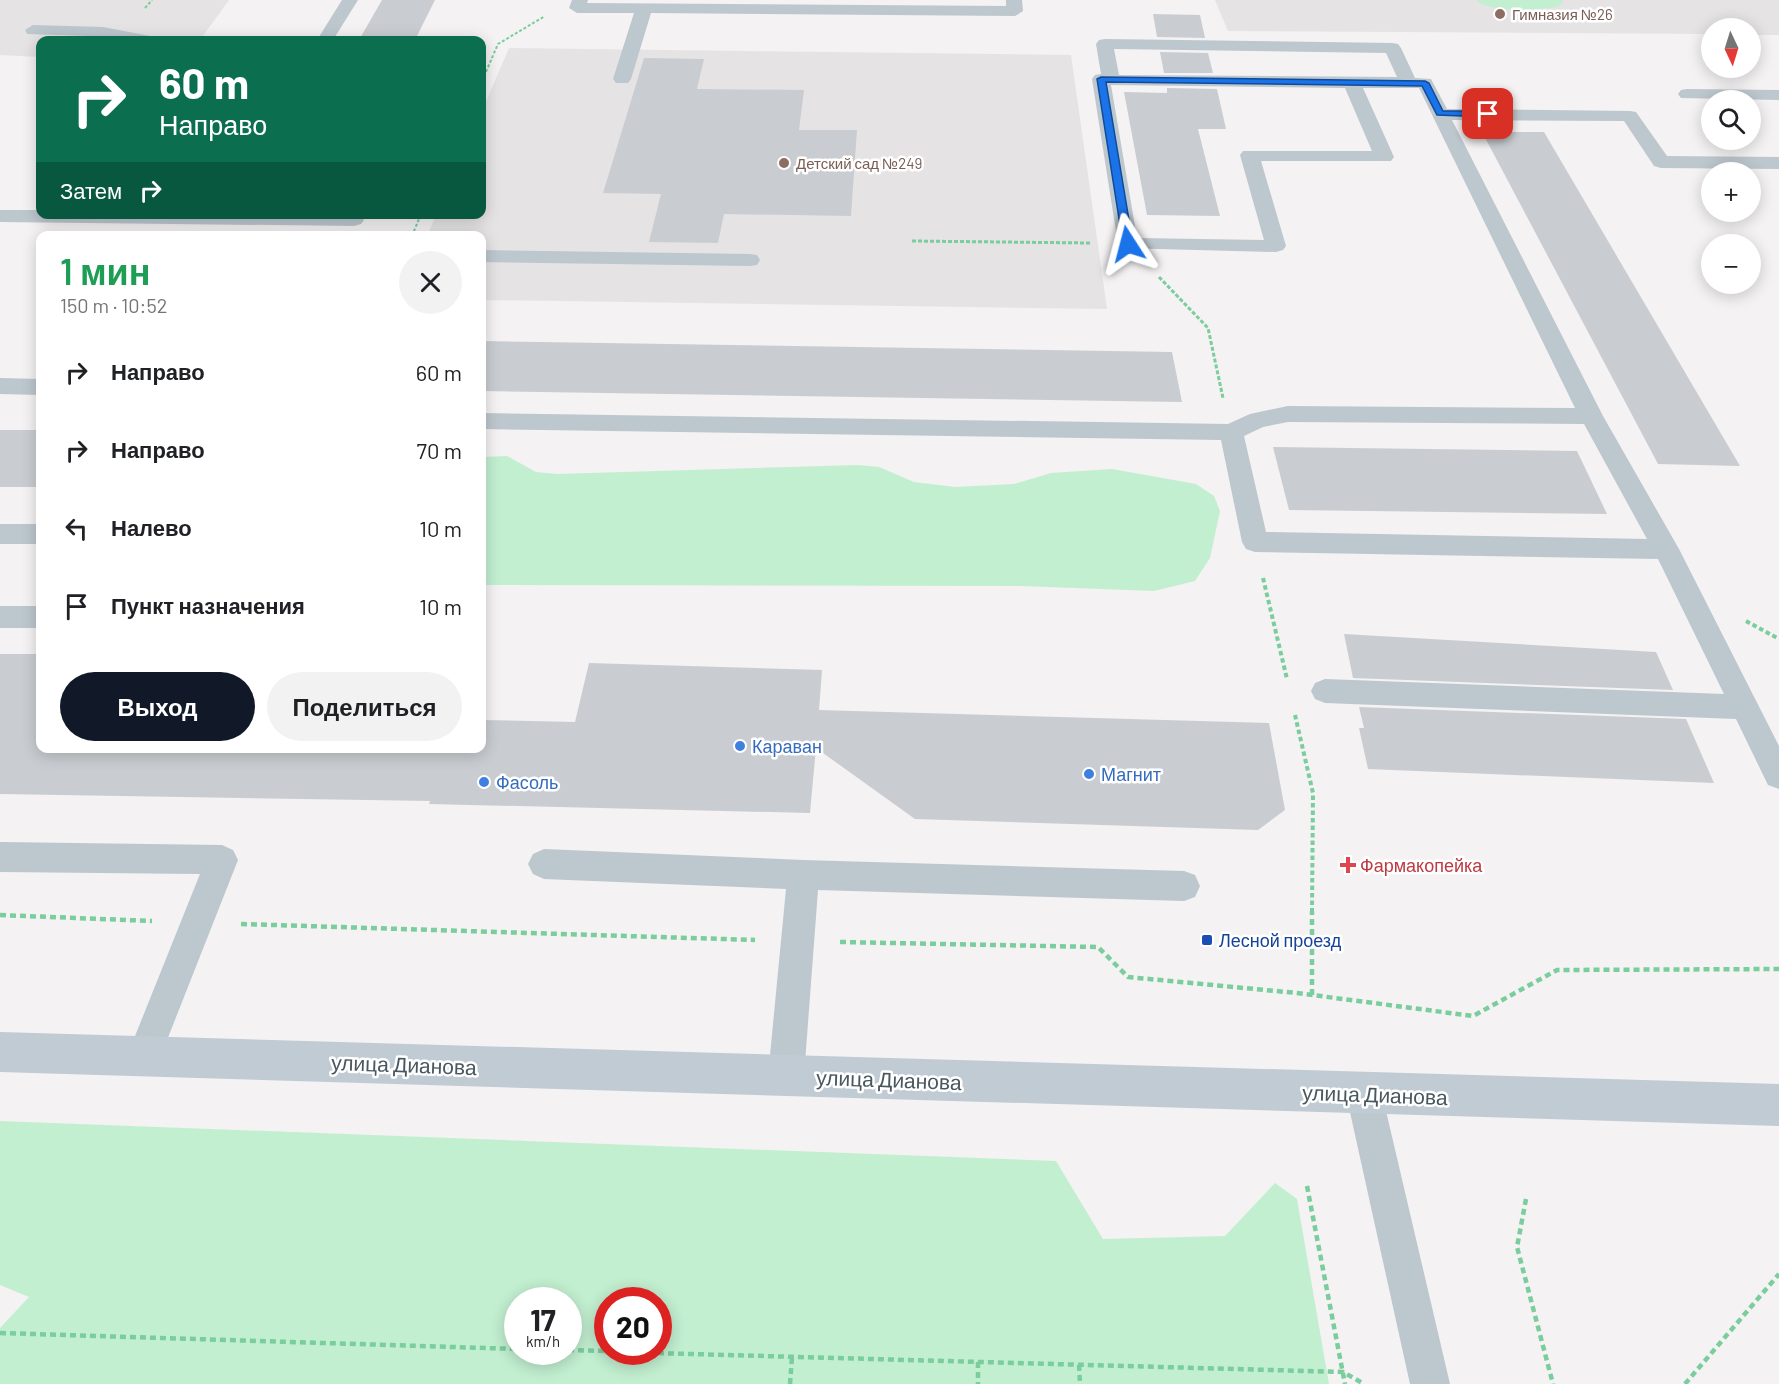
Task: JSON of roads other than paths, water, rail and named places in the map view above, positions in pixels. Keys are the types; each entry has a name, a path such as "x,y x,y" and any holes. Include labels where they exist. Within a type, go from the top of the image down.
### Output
{"main road":[{"name":"улица Дианова","path":"0,1052 1779,1105"}],"lane":[{"path":"328,36 350,0"},
{"path":"579,4 644,9 791,5 1015,10 1014,0"},
{"path":"622,80 644,9"},
{"path":"33,30 90,30 131,36"},
{"path":"1111,80 1105,44 1392,48 1409,83"},
{"path":"1353,82 1384,157 1250,155 1276,246 1128,244 1101,79 1111,80 1353,82 1425,83 1591,416 1666,549 1779,776"},
{"path":"1687,94 1779,95"},
{"path":"1440,114 1630,116 1661,162 1777,166"},
{"path":"0,216 36,217"},
{"path":"151,219 352,223"},
{"path":"486,256 750,260"},
{"path":"0,386 36,387"},
{"path":"486,421 1231,432 1258,420 1288,414 1591,416"},
{"path":"1231,432 1255,542 1666,549"},
{"path":"0,534 36,534"},
{"path":"0,617 36,617"},
{"path":"1325,691 1744,707"},
{"path":"0,857 222,860 144,1056"},
{"path":"544,864 804,875 1184,886"},
{"path":"786,1076 804,875"},
{"path":"1364,1094 1430,1384"}],"place":[{"name":"Гимназия №26","path":"1500,14"},
{"name":"Детский сад №249","path":"784,163"},
{"name":"Караван","path":"740,746"},
{"name":"Магнит","path":"1089,774"},
{"name":"Фасоль","path":"484,782"},
{"name":"Фармакопейка","path":"1348,865"},
{"name":"Лесной проезд","path":"1207,940"}]}
